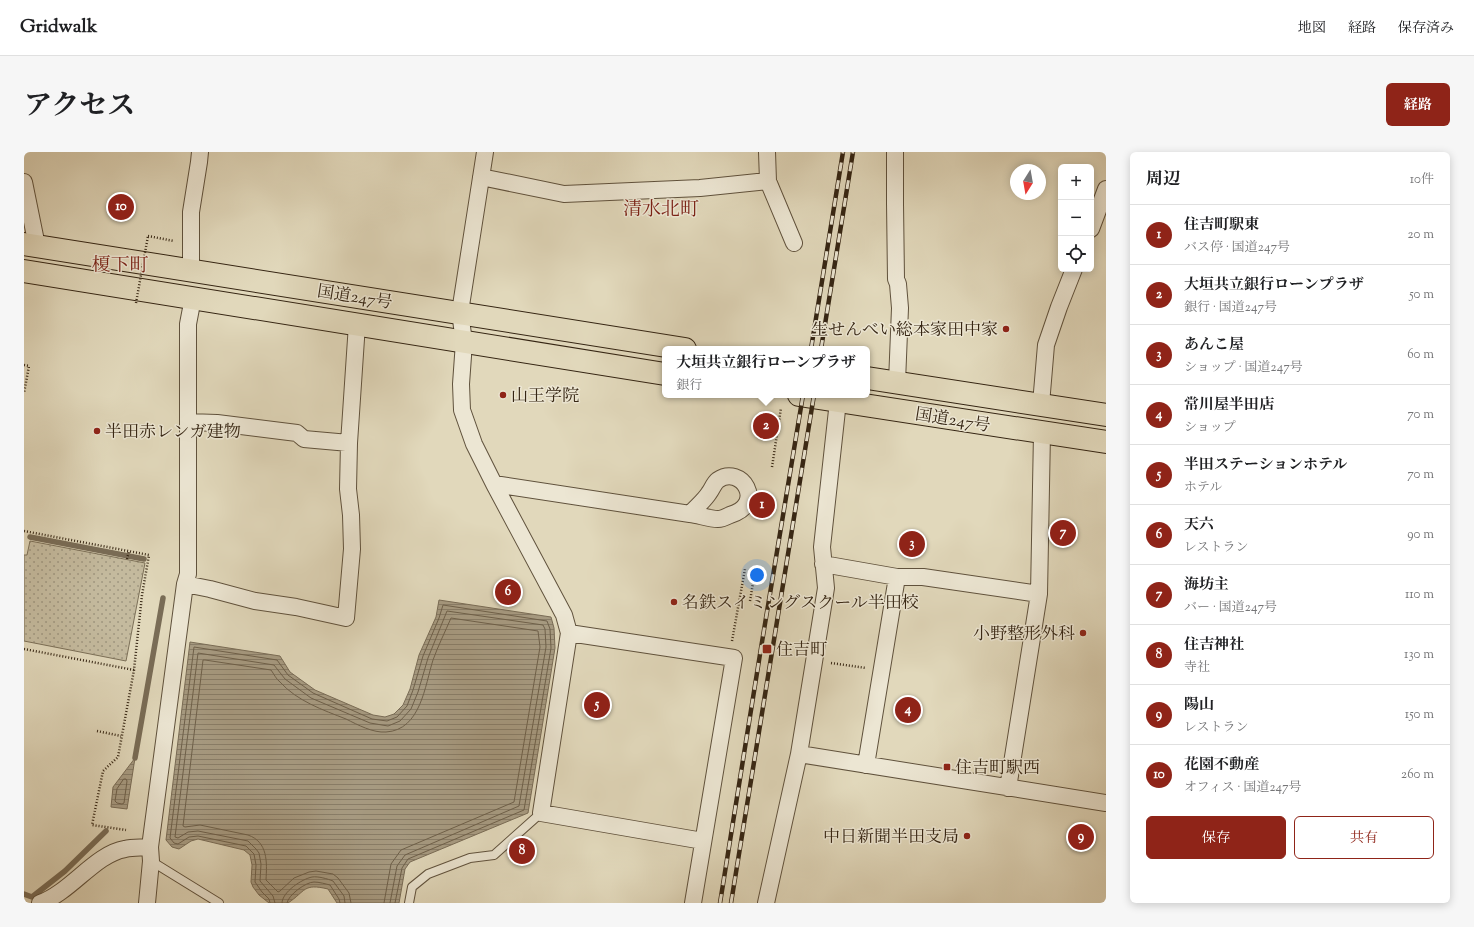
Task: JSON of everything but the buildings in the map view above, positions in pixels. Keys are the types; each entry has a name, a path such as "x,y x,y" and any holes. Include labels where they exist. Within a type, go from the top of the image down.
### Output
{"highway":[{"name":"国道247号","path":"30,245 667,346"},
{"name":"国道247号","path":"24,270 662,374"},
{"name":"国道247号","path":"870,378 1106,415"},
{"name":"国道247号","path":"819,398 1106,442"}],"street":[{"path":"191,270 191,212 200,162 200,152"},
{"path":"485,152 460,312 464,342 461,384 462,410 474,444 564,615 570,633 541,813 703,841"},
{"path":"767,152 768,181 794,243"},
{"path":"895,152 896,279 898,284 900,308 897,382"},
{"path":"481,177 564,194 700,188 768,181"},
{"path":"24,182 30,245"},
{"path":"1094,221 1106,189"},
{"path":"1041,404 1046,345 1073,272"},
{"path":"147,903 151,854 185,584 188,574 188,324 193,298"},
{"path":"185,584 255,601 296,607 346,618 352,549 351,515 348,489 349,443 357,324"},
{"path":"766,903 799,754 826,588 822,547 838,401"},
{"path":"188,422 217,423 297,433 304,439 349,443"},
{"path":"1008,788 1039,594 1042,433"},
{"path":"494,484 690,514"},
{"path":"823,564 897,576 923,577 1039,594"},
{"path":"866,765 897,576"},
{"path":"570,633 734,658 693,903"},
{"path":"799,754 1106,803"},
{"path":"40,903 64,890 87,870 108,855 124,849 151,854"}],"lane":[{"path":"409,903 412,887 428,874 470,858 494,855 541,813"},
{"path":"151,854 219,903"}],"path":[{"path":"136,303 148,236 177,242"},
{"path":"24,365 29,366 24,393"},
{"path":"772,467 781,408"},
{"path":"24,531 149,555 142,596 134,670 118,757 103,771 92,825 117,829"},
{"path":"128,559 129,551"},
{"path":"729,658 746,569"},
{"path":"750,601 755,571"},
{"path":"24,649 134,670"},
{"path":"829,662 866,668"},
{"path":"97,731 121,736"}],"shaded area":[{"path":"30,541 145,563 126,661 24,641 24,555 27,555"}],"water":[{"path":"439,600 551,617 554,628 555,648 528,813 410,862 405,869 399,903 337,903 328,889 314,887 305,889 288,903 269,903 259,895 253,887 251,882 252,865 250,855 244,850 198,839 191,841 179,849 172,847 166,840 190,642 280,656 290,672 315,690 373,715 385,717 394,714 403,705 410,689 419,655 436,617"},
{"path":"135,758 127,809 111,807 113,787"}],"waterway":[{"path":"30,537 144,559"},
{"path":"135,758 163,598"},
{"path":"24,894 32,897 65,871 106,831"}],"railway":[{"path":"811,346 843,152"},
{"path":"821,346 853,152"},
{"path":"720,903 803,398"},
{"path":"731,903 814,398"}],"place":[{"name":"花園不動産","path":"121,207"},
{"name":"生せんべい総本家田中家","path":"1006,329"},
{"name":"山王学院","path":"503,395"},
{"name":"大垣共立銀行ローンプラザ","path":"766,426"},
{"name":"半田赤レンガ建物","path":"97,431"},
{"name":"住吉町駅東","path":"762,505"},
{"name":"海坊主","path":"1063,533"},
{"name":"あんこ屋","path":"912,544"},
{"name":"天六","path":"508,592"},
{"name":"名鉄スイミングスクール半田校","path":"674,602"},
{"name":"小野整形外科","path":"1083,633"},
{"name":"住吉町","path":"767,649"},
{"name":"半田ステーションホテル","path":"597,705"},
{"name":"常川屋半田店","path":"908,710"},
{"name":"住吉町駅西","path":"947,767"},
{"name":"中日新聞半田支局","path":"967,836"},
{"name":"陽山","path":"1081,837"},
{"name":"住吉神社","path":"522,851"}],"district":[{"name":"清水北町","path":"661,208"},
{"name":"榎下町","path":"120,264"}]}
